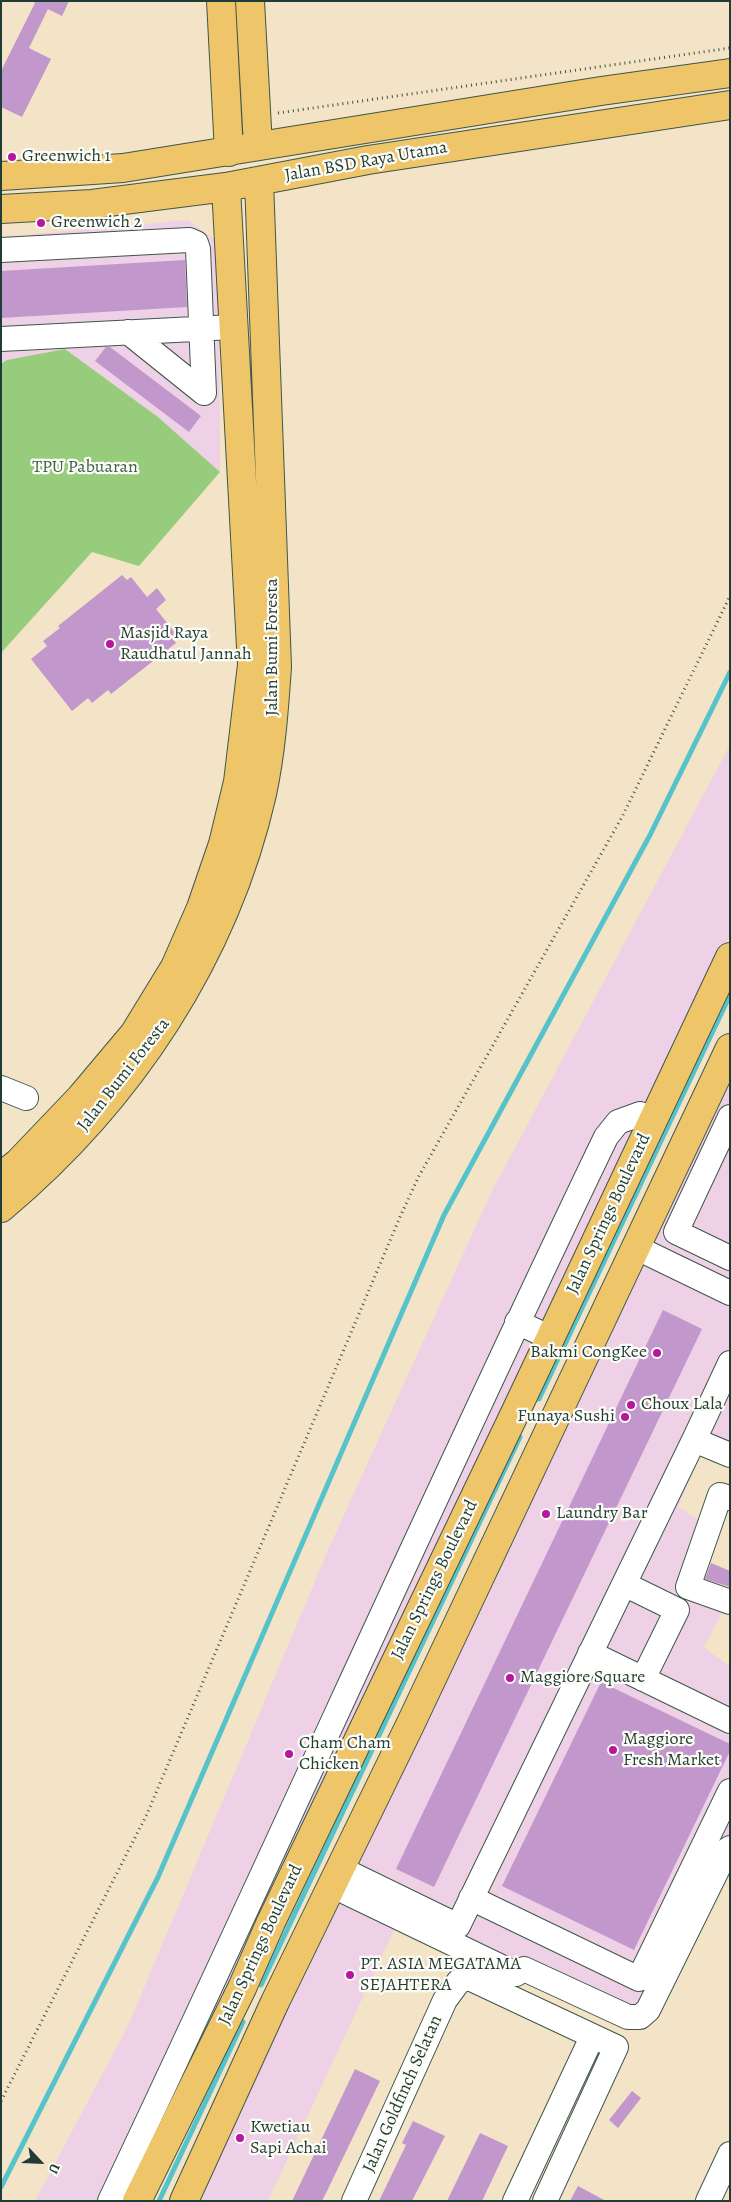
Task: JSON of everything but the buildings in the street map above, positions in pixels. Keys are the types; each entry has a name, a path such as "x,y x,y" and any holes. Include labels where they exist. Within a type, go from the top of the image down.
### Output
{"main road":[{"path":"221,1 229,152"},
{"path":"250,1 258,146"},
{"name":"Jalan BSD Raya Utama","path":"1,176 123,168 602,91 730,73"},
{"name":"Jalan BSD Raya Utama","path":"1,209 92,204 226,187 378,159 730,105"},
{"name":"Jalan Bumi Foresta","path":"1,1208 33,1181 107,1102 158,1038 198,969 222,918 251,835 262,793 272,736 277,667 259,181"},
{"name":"Jalan Bumi Foresta","path":"1,1176 18,1163 82,1097 134,1034 174,967 201,908 223,844 238,782 252,666 226,187"},
{"path":"247,584 274,582"},
{"name":"Jalan Springs Boulevard","path":"137,2201 152,2143 228,2016 242,1988 271,1922 551,1338 646,1117 730,957"},
{"name":"Jalan Springs Boulevard","path":"184,2201 275,2002 337,1877 730,1048"},
{"path":"515,1413 550,1427"},
{"path":"242,1988 275,2002"}],"street":[{"path":"1,250 189,240 196,243 198,249 204,393 128,332"},
{"path":"1,339 233,327"},
{"path":"1,1088 26,1098"},
{"path":"110,2201 152,2143 203,2004 517,1322 606,1137 618,1122 646,1117"},
{"path":"730,1117 676,1232 730,1258"},
{"path":"635,1247 730,1293"},
{"path":"517,1322 551,1338"},
{"path":"337,1877 458,1926 730,1363"},
{"path":"694,1440 730,1455"},
{"path":"439,1492 470,1506"},
{"path":"730,1498 720,1494 688,1587 730,1602"},
{"path":"624,1584 677,1610 643,1679"},
{"path":"590,1653 730,1721"},
{"path":"472,1898 639,1979 730,1792"},
{"path":"337,1877 516,1974 524,1969 628,2017 640,2017 648,2010 727,1850 730,1848"},
{"path":"246,1910 271,1922"},
{"name":"Jalan Goldfinch Selatan","path":"354,2201 452,1988 459,1981 469,1978 479,1981 592,2037"},
{"path":"203,2004 228,2016"},
{"path":"592,2037 616,2047 545,2200 518,2195 592,2037"},
{"path":"708,2201 730,2154"}],"path":[{"path":"256,115 359,103 730,48"},
{"path":"1,2101 147,1814 419,1176 622,817 730,596"}],"shaded area":[{"path":"188,220 219,243 220,472 158,417 65,349 7,360 1,364 1,237"},
{"path":"730,745 730,935 576,1269 127,2201 35,2201 128,2026 329,1548 491,1193"},
{"path":"730,1081 730,1463 701,1451 678,1507 704,1523 677,1590 723,1611 704,1647 730,1667 730,1833 645,2006 628,2012 513,1967 346,1887"},
{"path":"339,1899 396,1926 268,2201 194,2201"}],"green space":[{"name":"TPU Pabuaran","path":"65,349 158,417 220,472 139,566 92,552 1,653 1,364 7,360"}],"waterway":[{"path":"1,2187 158,1877 444,1215 650,835 730,672"},
{"path":"539,1399 730,995"},
{"path":"261,1985 520,1437"},
{"path":"159,2201 243,2022"}],"place":[{"name":"Greenwich 1","path":"12,157"},
{"name":"Greenwich 2","path":"41,223"},
{"name":"Masjid Raya Raudhatul Jannah","path":"110,644"},
{"name":"Bakmi CongKee","path":"657,1353"},
{"name":"Choux Lala","path":"631,1405"},
{"name":"Funaya Sushi","path":"625,1417"},
{"name":"Laundry Bar","path":"546,1514"},
{"name":"Maggiore Square","path":"510,1678"},
{"name":"Maggiore Fresh Market","path":"613,1750"},
{"name":"Cham Cham Chicken","path":"289,1754"},
{"name":"PT. ASIA MEGATAMA SEJAHTERA","path":"350,1975"},
{"name":"Kwetiau Sapi Achai","path":"240,2138"}]}
